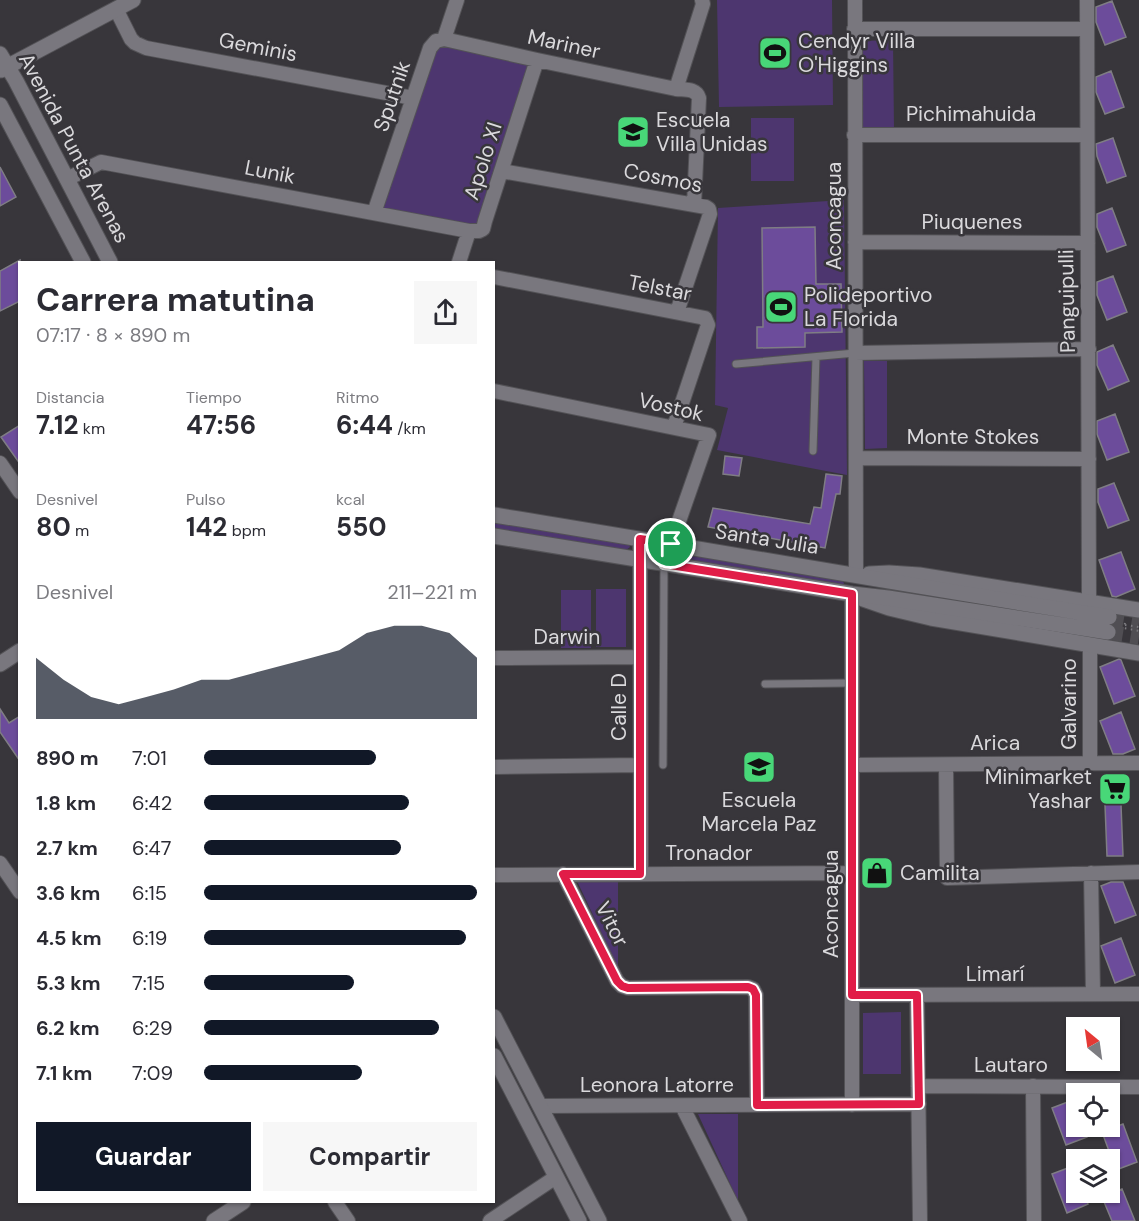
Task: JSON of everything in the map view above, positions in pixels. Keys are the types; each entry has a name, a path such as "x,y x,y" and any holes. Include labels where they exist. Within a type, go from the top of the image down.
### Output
{"main road":[{"path":"2,63 133,0"},
{"name":"Avenida Punta Arenas","path":"2,63 109,261"},
{"path":"0,105 82,261"},
{"name":"Santa Julia","path":"495,515 856,576 1108,625 852,594 495,536"},
{"name":"Santa Julia","path":"856,576 889,573 919,575 1139,610"},
{"name":"Santa Julia","path":"852,594 910,614 1139,653"},
{"path":"0,664 18,652"},
{"path":"496,1027 540,1106 599,1221"},
{"path":"495,1058 579,1221"},
{"path":"213,1221 234,1204"}],"street":[{"name":"Sputnik","path":"374,213 430,48 436,41 444,39 457,0"},
{"path":"675,89 703,4 702,0"},
{"name":"Aconcagua","path":"855,0 856,576"},
{"name":"Panguipulli","path":"1087,0 1089,602"},
{"name":"Geminis","path":"116,9 131,39 146,48 413,98"},
{"path":"854,29 1087,29"},
{"name":"Mariner","path":"444,39 675,89 695,91 699,98 694,205"},
{"name":"Apolo XI","path":"459,261 469,231 483,229 537,60"},
{"name":"Pichimahuida","path":"854,135 1087,135"},
{"name":"Lunik","path":"67,179 101,162 469,231"},
{"name":"Cosmos","path":"501,171 706,207 710,214 676,312"},
{"name":"Piuquenes","path":"855,242 1088,243"},
{"name":"Telstar","path":"495,277 703,317 708,323 674,428"},
{"path":"855,353 1089,349"},
{"name":"Vostok","path":"495,391 708,435 664,564"},
{"name":"Monte Stokes","path":"856,458 1089,459"},
{"path":"0,463 18,489"},
{"name":"Calle D","path":"640,539 640,874"},
{"name":"Aconcagua","path":"852,594 852,1105"},
{"name":"Galvarino","path":"1090,645 1090,764"},
{"name":"Darwin","path":"495,658 640,657"},
{"name":"Arica","path":"852,765 1139,763"},
{"path":"495,766 640,765"},
{"path":"946,765 947,878 1139,872"},
{"path":"0,863 18,889"},
{"name":"Tronador","path":"495,875 852,873"},
{"path":"1091,873 1093,994"},
{"name":"Vitor","path":"563,874 617,981 622,986 628,988 748,987 753,989 756,995 757,1105"},
{"name":"Limarí","path":"852,995 1139,994"},
{"path":"917,995 920,1221"},
{"name":"Lautaro","path":"918,1086 1139,1087"},
{"path":"1033,1086 1034,1221"},
{"name":"Leonora Latorre","path":"540,1106 919,1104"},
{"path":"682,1106 740,1221"},
{"path":"490,1221 556,1177"},
{"path":"336,1203 348,1221"}],"lane":[{"path":"736,364 855,353"},
{"path":"813,451 816,357"},
{"path":"663,765 664,564"},
{"path":"765,684 852,683"}],"path":[{"path":"1125,625 1125,622 1139,627"},
{"path":"1125,625 1139,627"},
{"path":"1125,625 1124,628 1139,627"}],"shaded area":[{"name":"Cendyr Villa O'Higgins","path":"717,0 832,0 833,105 719,107"},
{"path":"893,40 894,129 863,130 862,41"},
{"path":"438,43 530,63 481,222 476,227 385,211 383,208"},
{"path":"751,118 794,118 794,181 751,181"},
{"name":"Polideportivo La Florida","path":"844,200 847,475 717,450 728,408 715,405 718,208"},
{"path":"864,361 887,361 887,448 865,449"},
{"path":"495,521 629,545 630,547 626,550 495,528"},
{"path":"678,552 843,580 844,584 677,559 674,555"},
{"path":"596,589 626,589 626,647 596,647"},
{"path":"561,590 591,590 591,648 561,648"},
{"path":"577,881 618,881 618,968"},
{"path":"901,1012 901,1074 863,1074 863,1013"},
{"path":"698,1114 738,1114 738,1201"}],"building":[{"path":"1112,1 1126,37 1105,45 1096,22 1096,7"},
{"path":"1111,71 1124,107 1105,114 1096,92 1096,77"},
{"path":"1113,138 1126,176 1107,183 1097,156 1096,144"},
{"path":"0,167 16,197 0,206"},
{"path":"1112,208 1126,245 1107,252 1097,227 1097,214"},
{"path":"815,227 816,284 841,284 842,332 805,333 805,347 757,348 757,327 763,327 762,228"},
{"path":"18,261 18,302 0,311 0,271"},
{"path":"1113,276 1127,312 1107,320 1097,295 1097,282"},
{"path":"1113,345 1129,381 1108,390 1097,365 1097,352"},
{"path":"1115,414 1129,452 1107,460 1097,434 1097,421"},
{"path":"18,426 18,461 1,437"},
{"path":"725,456 742,458 739,476 723,474"},
{"path":"826,474 842,476 840,494 836,494 825,548 708,527 713,508 810,524 814,507 821,508"},
{"path":"1114,483 1129,520 1108,528 1098,502 1098,489"},
{"path":"1121,552 1135,589 1116,597 1112,596 1099,560"},
{"path":"1119,659 1135,696 1114,704 1100,667"},
{"path":"0,709 9,723 18,717 18,758 0,732"},
{"path":"1121,712 1135,749 1123,754 1113,754 1100,721"},
{"path":"1104,779 1120,779 1123,856 1107,856"},
{"path":"1111,882 1123,882 1136,915 1115,923 1101,886"},
{"path":"1121,938 1135,975 1115,983 1101,946"},
{"path":"1066,1103 1066,1137 1087,1137 1066,1145 1052,1108"},
{"path":"1123,1124 1137,1162 1120,1168 1120,1149 1108,1149 1104,1137 1120,1137 1120,1125"},
{"path":"1066,1169 1066,1203 1088,1204 1067,1213 1052,1174"},
{"path":"1122,1189 1135,1221 1112,1221 1104,1203 1120,1203 1120,1190"}],"tunnel":[{"path":"1109,617 1139,622"},
{"path":"1108,632 1139,637"}],"place":[{"name":"Cendyr Villa O'Higgins","path":"775,53"},
{"name":"Escuela Villa Unidas","path":"633,132"},
{"name":"Polideportivo La Florida","path":"781,307"},
{"name":"Escuela Marcela Paz","path":"759,767"},
{"name":"Minimarket Yashar","path":"1115,789"},
{"name":"Camilita","path":"877,873"}],"route":[{"path":"640,539 671,544 664,564 852,594 852,995 917,995 919,1104 757,1105 756,995 753,989 751,987 628,988 622,986 617,981 563,874 640,874 640,539"}]}
